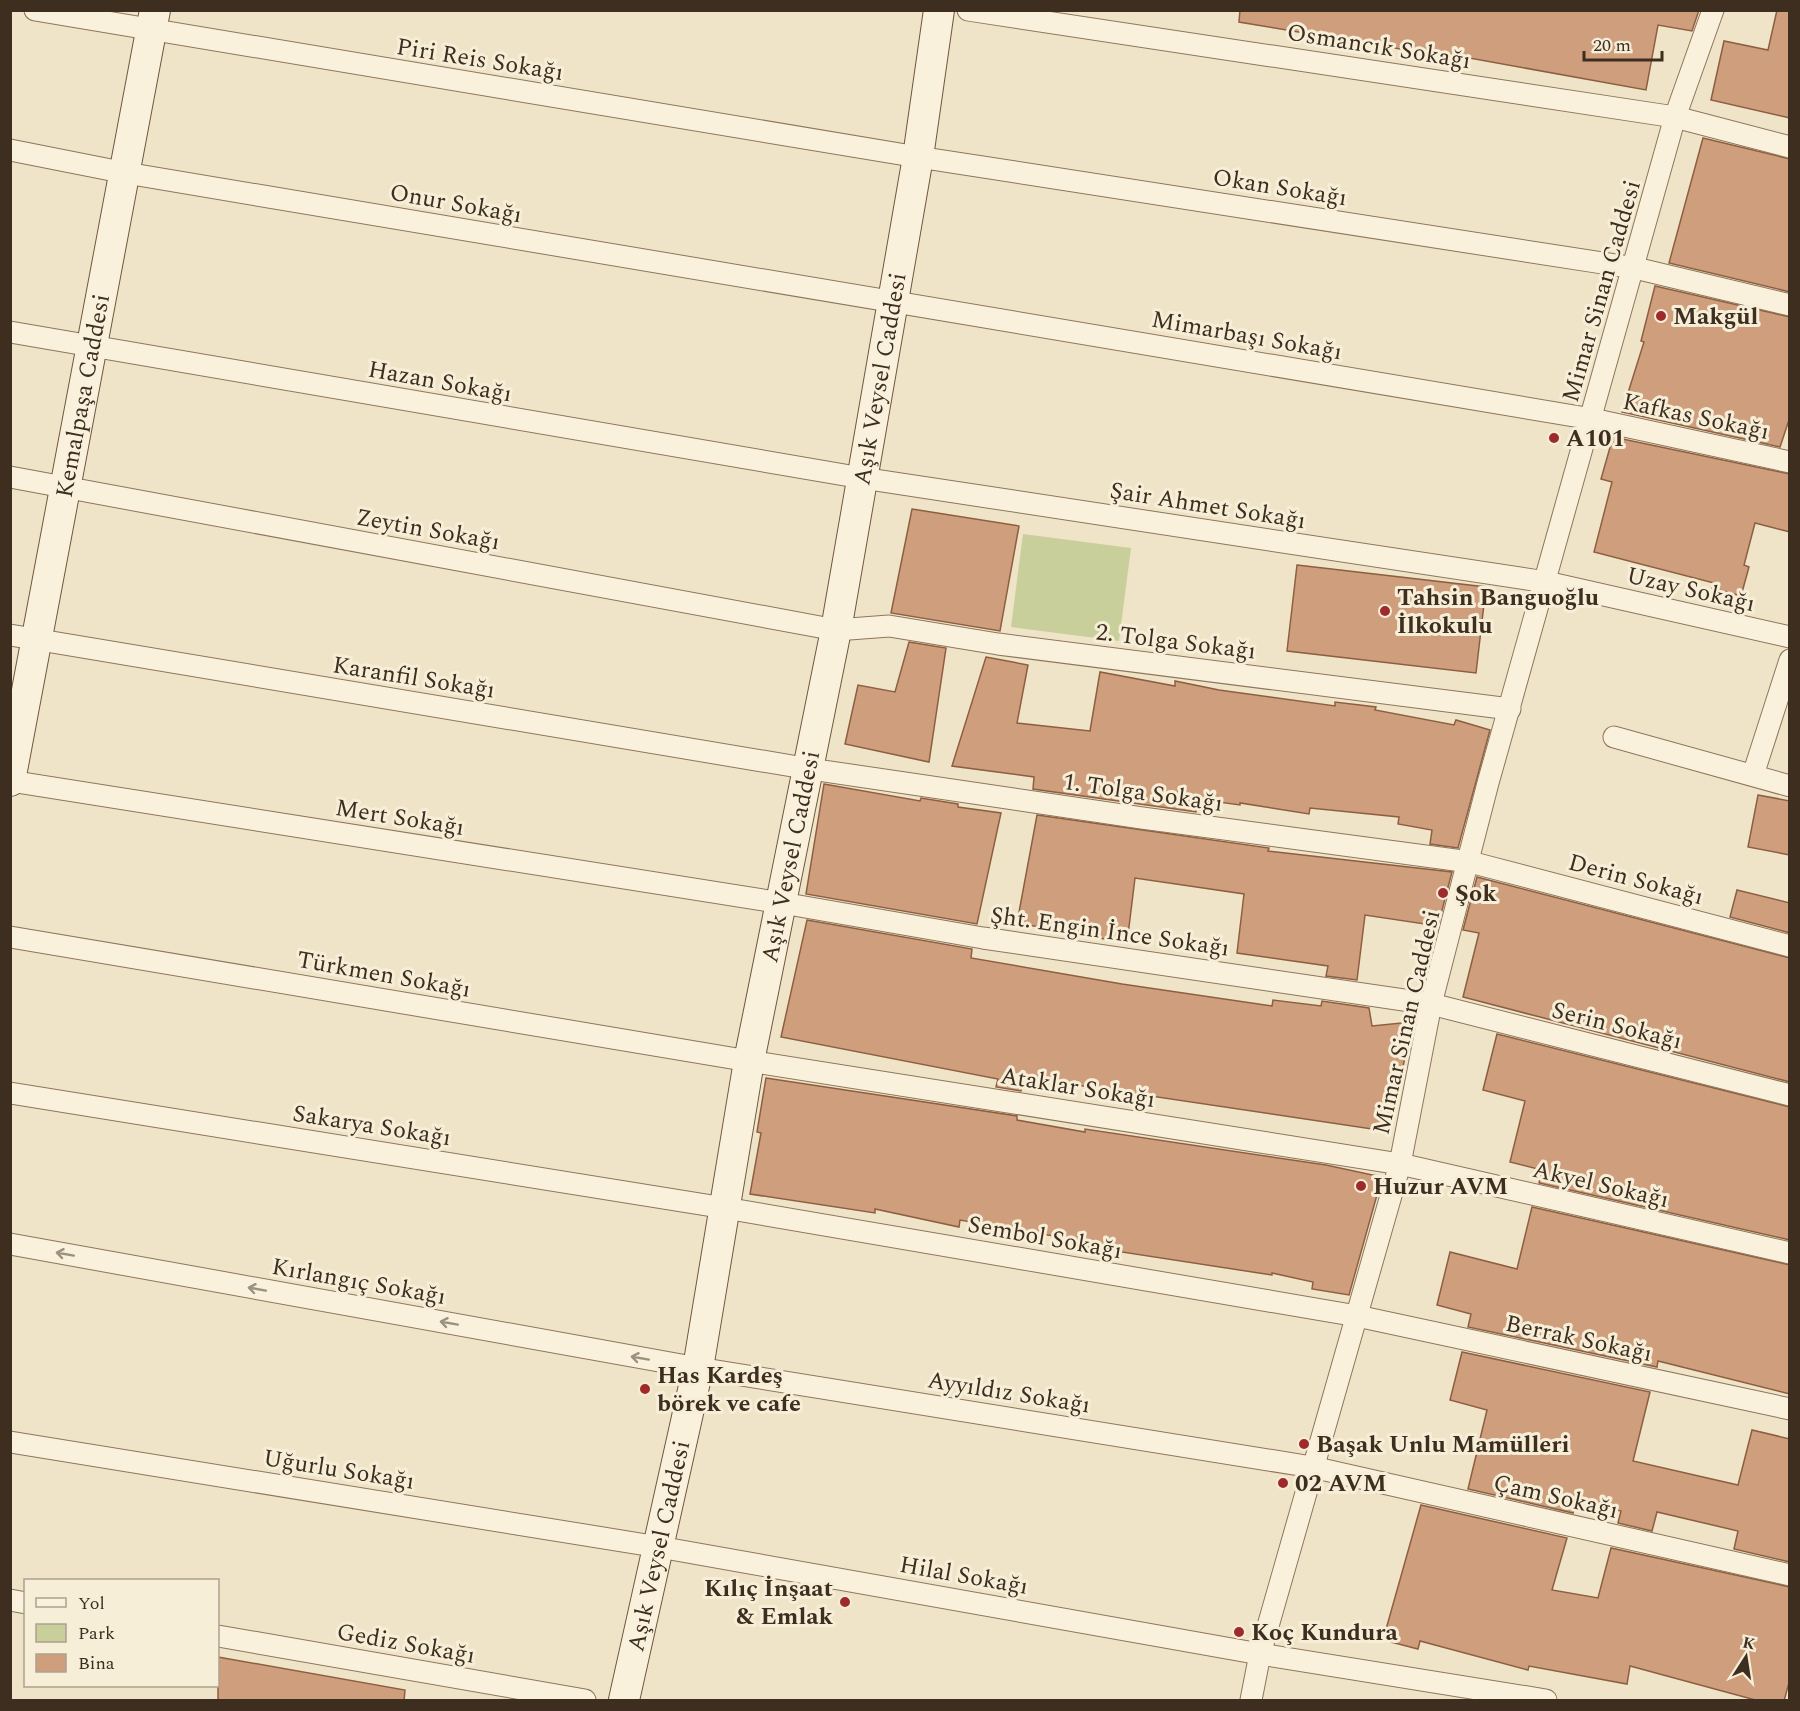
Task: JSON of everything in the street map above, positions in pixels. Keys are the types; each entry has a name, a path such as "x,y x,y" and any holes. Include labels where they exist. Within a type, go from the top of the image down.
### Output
{"main road":[{"name":"Aşık Veysel Caddesi","path":"624,1701 698,1368 749,1061 810,769 836,630 918,157 939,10"},
{"name":"Kemalpaşa Caddesi","path":"10,781 24,637 66,488 153,21"}],"street":[{"name":"Piri Reis Sokağı","path":"35,10 153,21 918,157"},
{"name":"Osmancık Sokağı","path":"968,10 1675,117 1790,147"},
{"name":"Mimar Sinan Caddesi","path":"1251,1701 1260,1654 1400,1164 1431,1004 1470,862 1488,783 1635,268 1675,117 1713,10"},
{"name":"Onur Sokağı","path":"10,150 126,173 893,302"},
{"name":"Okan Sokağı","path":"918,157 1635,268 1790,305"},
{"name":"Mimarbaşı Sokağı","path":"893,302 1592,419"},
{"name":"Hazan Sokağı","path":"10,332 92,348 862,478"},
{"name":"Kafkas Sokağı","path":"1592,419 1790,462"},
{"name":"Zeytin Sokağı","path":"10,477 836,630"},
{"name":"Şair Ahmet Sokağı","path":"862,478 1546,582"},
{"name":"Uzay Sokağı","path":"1546,582 1790,637"},
{"name":"2. Tolga Sokağı","path":"836,630 889,626 998,644 1510,709"},
{"name":"Karanfil Sokağı","path":"24,637 810,769"},
{"path":"1753,775 1790,660"},
{"path":"1614,737 1790,786"},
{"name":"1. Tolga Sokağı","path":"810,769 1142,818 1470,862"},
{"name":"Mert Sokağı","path":"10,781 782,903"},
{"name":"Derin Sokağı","path":"1470,862 1790,946"},
{"name":"Şht. Engin İnce Sokağı","path":"782,903 983,939 1431,1004"},
{"name":"Türkmen Sokağı","path":"10,938 749,1061"},
{"name":"Serin Sokağı","path":"1431,1004 1790,1095"},
{"name":"Ataklar Sokağı","path":"749,1061 1400,1164"},
{"name":"Sakarya Sokağı","path":"10,1094 725,1208"},
{"name":"Akyel Sokağı","path":"1400,1164 1790,1254"},
{"name":"Sembol Sokağı","path":"725,1208 1357,1316"},
{"name":"Kırlangıç Sokağı","path":"10,1244 698,1368"},
{"name":"Berrak Sokağı","path":"1357,1316 1790,1409"},
{"name":"Ayyıldız Sokağı","path":"698,1368 1312,1467"},
{"name":"Uğurlu Sokağı","path":"10,1442 659,1547"},
{"name":"Çam Sokağı","path":"1312,1467 1790,1575"},
{"name":"Hilal Sokağı","path":"659,1547 1260,1654 1546,1701"},
{"name":"Gediz Sokağı","path":"219,1636 585,1701"}],"green space":[{"path":"1023,534 1131,548 1119,641 1011,627"}],"building":[{"path":"1240,10 1699,10 1692,31 1658,25 1646,90 1431,51 1430,54 1239,22"},
{"path":"1777,10 1790,10 1790,118 1711,100 1724,41 1768,50"},
{"path":"1703,138 1790,159 1790,292 1669,263"},
{"path":"1655,286 1790,317 1790,417 1780,447 1622,412 1644,342 1641,341"},
{"path":"1613,437 1790,474 1790,532 1755,523 1744,565 1749,567 1741,596 1712,588 1714,583 1594,552 1612,482 1601,479"},
{"path":"912,509 1019,526 1000,631 891,613"},
{"path":"1297,565 1486,587 1476,673 1287,651"},
{"path":"909,642 946,648 929,762 845,744 858,685 895,692"},
{"path":"986,657 1028,665 1017,723 1090,731 1100,672 1175,686 1175,681 1219,690 1335,706 1335,702 1376,707 1375,710 1454,725 1456,720 1490,730 1458,848 1430,844 1432,830 1398,824 1399,817 1310,808 1309,814 1197,799 1196,812 1033,789 1034,777 952,766"},
{"path":"824,784 920,801 921,798 958,804 958,807 1001,813 977,924 806,894"},
{"path":"1758,795 1790,801 1790,855 1748,847"},
{"path":"1037,815 1269,848 1268,851 1452,872 1438,926 1365,915 1357,980 1326,976 1328,966 1237,953 1244,894 1135,878 1127,943 1017,923"},
{"path":"1477,877 1790,958 1790,1082 1463,997 1479,933 1463,930"},
{"path":"1737,890 1790,903 1790,933 1730,917"},
{"path":"807,920 972,949 971,958 1122,984 1272,1006 1273,1000 1321,1006 1322,1001 1369,1008 1372,1026 1411,1022 1402,1073 1387,1117 1372,1129 1023,1077 1021,1091 996,1087 998,1079 781,1037"},
{"path":"1497,1034 1790,1107 1790,1240 1539,1183 1542,1170 1510,1162 1525,1101 1483,1090"},
{"path":"766,1078 1017,1116 1017,1120 1085,1132 1085,1129 1326,1165 1382,1177 1349,1295 1312,1289 1313,1282 1272,1273 1272,1275 1076,1245 1077,1240 960,1220 959,1227 875,1209 875,1213 750,1194 761,1133 757,1132"},
{"path":"1532,1207 1790,1265 1790,1394 1658,1361 1657,1367 1468,1327 1471,1314 1437,1305 1450,1252 1517,1269"},
{"path":"1462,1352 1650,1392 1633,1461 1738,1485 1752,1430 1790,1439 1790,1562 1734,1549 1738,1531 1657,1512 1652,1531 1618,1523 1621,1511 1577,1500 1573,1513 1468,1489 1487,1410 1450,1400"},
{"path":"1421,1505 1567,1538 1552,1590 1598,1598 1611,1548 1790,1587 1790,1679 1784,1701 1759,1701 1630,1666 1627,1684 1529,1666 1528,1670 1420,1641 1418,1649 1383,1640"},
{"path":"219,1657 405,1690 404,1701 218,1701"}],"place":[{"name":"Makgül","path":"1661,316"},
{"name":"A101","path":"1554,438"},
{"name":"Tahsin Banguoğlu İlkokulu","path":"1385,611"},
{"name":"Şok","path":"1443,893"},
{"name":"Huzur AVM","path":"1361,1186"},
{"name":"Has Kardeş börek ve cafe","path":"645,1389"},
{"name":"Başak Unlu Mamülleri","path":"1304,1444"},
{"name":"02 AVM","path":"1283,1483"},
{"name":"Kılıç İnşaat & Emlak","path":"845,1602"},
{"name":"Koç Kundura","path":"1239,1632"}]}
